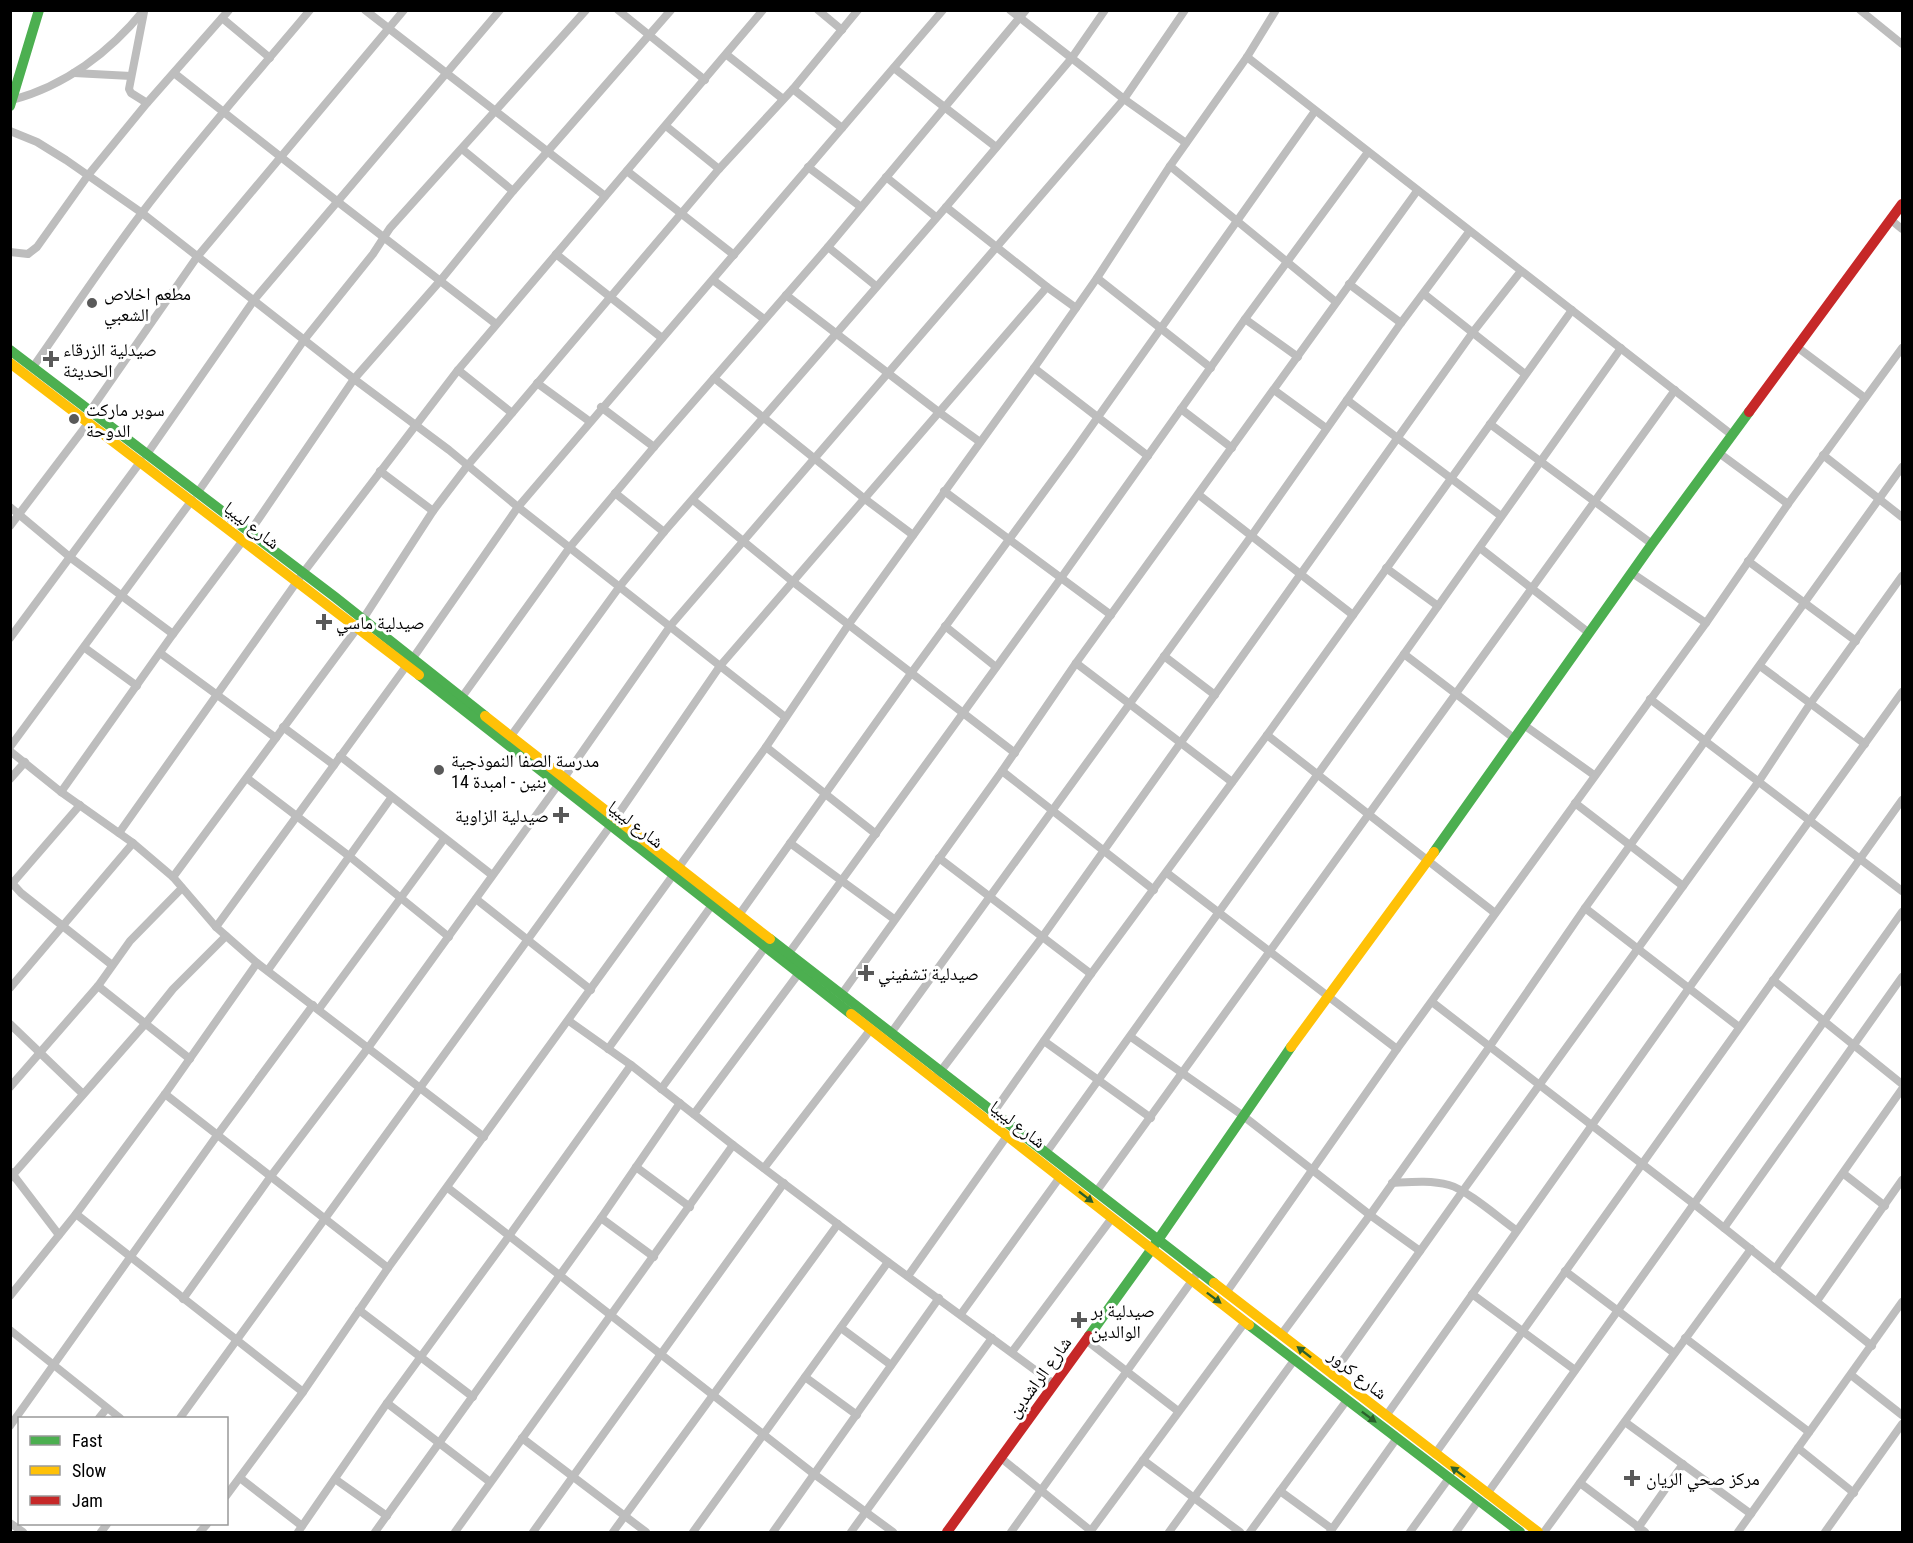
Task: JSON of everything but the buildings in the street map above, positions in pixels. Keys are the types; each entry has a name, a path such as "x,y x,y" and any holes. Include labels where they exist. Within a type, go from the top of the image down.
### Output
{"main road":[{"path":"11,103 39,10"},
{"name":"شارع الراشدين","path":"947,1533 1151,1250 1242,1115 1427,862 1653,544 1902,204"},
{"name":"شارع ليبيا","path":"10,350 90,416 410,661 676,871 789,953 891,1033 938,1076"},
{"name":"شارع ليبيا","path":"10,363 90,416"},
{"name":"شارع ليبيا","path":"466,705 511,736 561,781"},
{"name":"شارع ليبيا","path":"676,871 712,905 871,1029 974,1104 1007,1136 1151,1250"},
{"name":"شارع ليبيا","path":"974,1104 993,1113 1158,1240"},
{"name":"شارع كرور","path":"1158,1240 1435,1454 1520,1533"},
{"name":"شارع كرور","path":"1151,1250 1449,1478 1538,1533"}],"street":[{"path":"10,252 28,254 37,247 89,174 229,10"},
{"path":"33,367 93,279 142,213 224,111 310,10"},
{"path":"365,10 605,196"},
{"path":"10,526 90,416 197,257 404,10"},
{"path":"10,638 144,458 254,300 500,10"},
{"path":"484,1137 257,963 216,927 173,877 134,843 61,792 10,749 195,496 304,340 384,238 586,10"},
{"path":"618,10 705,81"},
{"path":"61,792 173,634 247,536 354,379 440,281 513,191 671,10"},
{"path":"119,832 300,577 458,370 763,10"},
{"path":"818,10 842,30"},
{"path":"173,877 248,779 283,727 361,623 433,511 468,465 719,169 792,89 858,10"},
{"path":"216,927 410,661 518,507 589,421 713,280 943,10"},
{"path":"1010,10 1071,59 1186,143"},
{"path":"466,705 570,547 828,247 1026,10"},
{"path":"511,736 620,586 664,532 946,207 1071,59 1105,10"},
{"path":"183,1299 271,1176 449,937 671,625 1124,99 1185,10"},
{"path":"228,1493 303,1392 388,1268 766,747 849,624 1034,368 1097,278 1170,166 1247,57 1276,10"},
{"path":"11,103 58,83 74,73 112,46 144,11"},
{"path":"144,11 130,91 147,104"},
{"path":"1863,11 1902,44"},
{"path":"222,18 270,58"},
{"path":"727,55 783,99"},
{"path":"1247,57 1732,435"},
{"path":"894,68 996,147"},
{"path":"74,73 131,76"},
{"path":"174,73 496,324"},
{"path":"792,89 842,128"},
{"path":"739,915 1315,111"},
{"path":"666,126 719,169"},
{"path":"10,131 49,149 89,174 142,213 468,465 785,717"},
{"path":"462,148 513,191"},
{"path":"789,953 1061,578 1245,319 1368,152"},
{"path":"1170,166 1336,302"},
{"path":"808,167 861,207"},
{"path":"627,171 734,255"},
{"path":"886,177 936,217"},
{"path":"841,995 1015,753 1076,663 1417,190"},
{"path":"946,207 1076,308"},
{"path":"1891,220 1902,229"},
{"path":"891,1033 991,897 1401,323 1469,232"},
{"path":"828,247 876,286"},
{"path":"556,254 662,338"},
{"path":"938,1076 1043,936 1473,332 1521,271"},
{"path":"1097,278 1211,368"},
{"path":"713,280 764,319"},
{"path":"1349,284 1401,323"},
{"path":"181,1417 613,822 720,666 940,414 1047,287"},
{"path":"1424,294 1525,374"},
{"path":"786,295 940,414 980,442"},
{"path":"993,1113 1091,974 1267,735 1572,310"},
{"path":"1245,319 1298,357"},
{"path":"1797,347 1865,398"},
{"path":"1046,1153 1621,348"},
{"path":"1226,1293 1397,1049 1706,623 1823,455 1902,349"},
{"path":"1034,368 1148,456"},
{"path":"458,370 512,413"},
{"path":"714,378 814,459 914,535"},
{"path":"537,383 589,421"},
{"path":"1274,390 1326,428"},
{"path":"1096,1191 1151,1118 1675,390"},
{"path":"1347,400 1501,516"},
{"path":"601,408 654,447"},
{"path":"1181,409 1232,448"},
{"path":"1490,424 1653,544"},
{"path":"1719,453 1788,504"},
{"path":"1823,455 1902,517"},
{"path":"1281,1335 1370,1215 1586,908 1902,467"},
{"path":"380,471 433,511"},
{"path":"944,491 1111,615"},
{"path":"615,493 664,532"},
{"path":"1199,495 1353,615"},
{"path":"693,500 792,581 1015,753"},
{"path":"10,507 70,558 173,634"},
{"path":"1480,548 1589,633"},
{"path":"1748,561 1856,641"},
{"path":"1386,568 1438,606"},
{"path":"1632,573 1706,623"},
{"path":"1332,1375 1759,781 1810,704 1902,576"},
{"path":"945,626 996,667"},
{"path":"85,648 137,686"},
{"path":"160,652 276,738"},
{"path":"1404,654 1515,739"},
{"path":"1164,656 1215,694"},
{"path":"1076,663 1232,782"},
{"path":"1760,666 1865,744"},
{"path":"1386,1416 1516,1230 1902,692"},
{"path":"1650,699 1902,891"},
{"path":"1524,725 1594,775"},
{"path":"283,727 334,765"},
{"path":"1267,735 1495,913"},
{"path":"766,747 876,834"},
{"path":"340,756 492,875"},
{"path":"10,779 25,762"},
{"path":"1002,771 1154,890"},
{"path":"248,779 349,856 449,937"},
{"path":"268,970 391,798"},
{"path":"1435,1454 1902,800"},
{"path":"1575,803 1683,886"},
{"path":"80,805 11,883 112,965"},
{"path":"10,1426 218,1134 444,839"},
{"path":"10,988 134,843"},
{"path":"790,843 894,920"},
{"path":"939,858 1091,974"},
{"path":"1167,873 1397,1049"},
{"path":"10,1087 98,986 130,941 182,888"},
{"path":"476,899 591,990"},
{"path":"608,1049 712,905"},
{"path":"1586,908 1739,1027"},
{"path":"1456,1533 1619,1311 1902,912"},
{"path":"59,1235 11,1175 145,1024 173,989 226,936"},
{"path":"661,1089 766,946"},
{"path":"10,1296 76,1214 165,1094 257,963"},
{"path":"694,1114 799,973"},
{"path":"1724,1228 1902,977"},
{"path":"1773,980 1902,1084"},
{"path":"98,986 190,1059"},
{"path":"1432,1002 1640,1165 1694,1204 1872,1346"},
{"path":"569,1021 631,1065 888,1262 1054,1384"},
{"path":"10,1024 83,1094"},
{"path":"764,1168 871,1029"},
{"path":"1131,1037 1242,1115 1420,1251"},
{"path":"1044,1041 1151,1118"},
{"path":"240,1478 300,1529 387,1403 631,1065"},
{"path":"1775,1269 1902,1089"},
{"path":"165,1094 388,1268"},
{"path":"375,1533 602,1218 680,1103"},
{"path":"908,1276 1007,1136"},
{"path":"455,1533 734,1145"},
{"path":"636,1167 690,1207"},
{"path":"1844,1174 1885,1206"},
{"path":"961,1314 1060,1177"},
{"path":"1817,1301 1902,1180"},
{"path":"1392,1183 1416,1181 1450,1186 1516,1230"},
{"path":"533,1533 784,1183"},
{"path":"448,1188 893,1533"},
{"path":"76,1214 303,1392"},
{"path":"602,1218 654,1257"},
{"path":"1012,1352 1112,1218"},
{"path":"613,1533 838,1224"},
{"path":"1544,1533 1751,1249"},
{"path":"693,1533 888,1262"},
{"path":"1011,1533 1199,1271"},
{"path":"1565,1271 1674,1353"},
{"path":"1472,1294 1575,1370"},
{"path":"773,1533 939,1298"},
{"path":"1738,1533 1902,1302"},
{"path":"359,1310 473,1397"},
{"path":"1001,1458 1091,1532 1245,1322"},
{"path":"841,1328 891,1365"},
{"path":"10,1330 118,1417"},
{"path":"851,1533 992,1338"},
{"path":"1685,1338 1809,1432"},
{"path":"1086,1340 1178,1412"},
{"path":"1169,1533 1295,1359"},
{"path":"1851,1375 1902,1415"},
{"path":"805,1377 857,1415"},
{"path":"1250,1533 1347,1400"},
{"path":"387,1403 490,1482"},
{"path":"100,1417 107,1408"},
{"path":"1625,1422 1751,1514"},
{"path":"1825,1533 1902,1424"},
{"path":"522,1438 646,1533"},
{"path":"1280,1491 1331,1531 1397,1438"},
{"path":"1798,1448 1854,1493"},
{"path":"1143,1460 1240,1533"},
{"path":"1580,1484 1641,1530 1683,1464"},
{"path":"1410,1533 1449,1478"},
{"path":"335,1479 387,1516"},
{"path":"10,1523 20,1529"}],"traffic: fast":[{"path":"10,106 39,10"},
{"path":"10,350 335,597 485,716"},
{"path":"1434,852 1652,544 1749,412"},
{"path":"419,675 851,1014"},
{"path":"770,939 1214,1283"},
{"path":"1089,1336 1291,1047"},
{"path":"1249,1325 1520,1532"}],"traffic: slow":[{"path":"10,363 419,675"},
{"path":"485,716 770,939"},
{"path":"1291,1047 1434,852"},
{"path":"851,1014 1249,1325"},
{"path":"1214,1283 1538,1532"}],"traffic: jam":[{"path":"1749,412 1902,204"},
{"path":"947,1532 1089,1336"}],"place":[{"name":"مطعم اخلاص الشعبي","path":"92,303"},
{"name":"صيدلية الزرقاء الحديثة","path":"51,359"},
{"name":"سوبر ماركت الدوحة","path":"74,419"},
{"name":"صيدلية ماسي","path":"324,622"},
{"name":"مدرسة الصفا النموذجية بنين - امبدة 14","path":"439,770"},
{"name":"صيدلية الزاوية","path":"561,815"},
{"name":"صيدلية تشفيني","path":"866,973"},
{"name":"صيدلية بر الوالدين","path":"1079,1320"},
{"name":"مركز صحي الريان","path":"1632,1478"}]}
